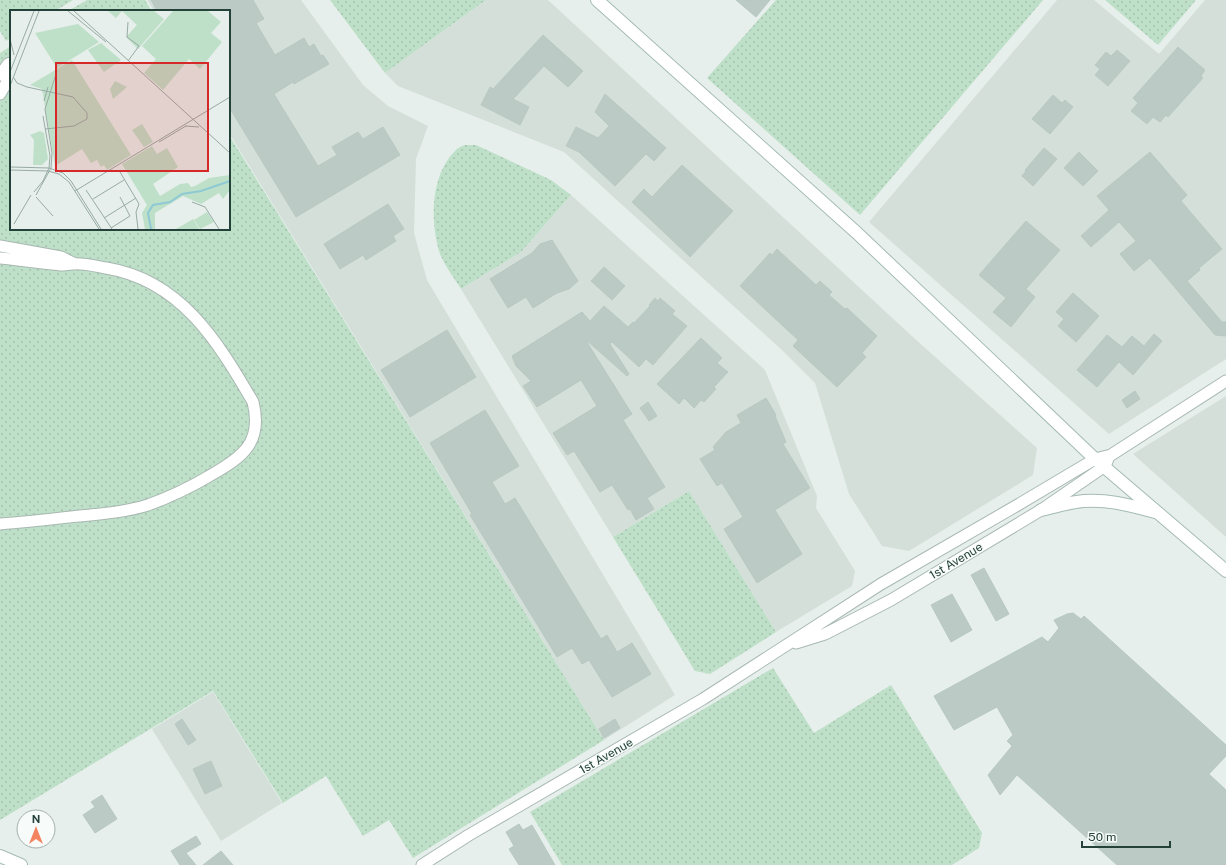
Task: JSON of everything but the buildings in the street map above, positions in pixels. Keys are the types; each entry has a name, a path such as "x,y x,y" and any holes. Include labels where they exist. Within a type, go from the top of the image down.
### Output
{"main road":[{"path":"597,0 857,233 1100,462 1226,571"},
{"path":"1041,510 1083,501 1095,501 1127,504 1160,514"},
{"path":"0,856 21,865"}],"street":[{"path":"0,75 10,63"},
{"path":"0,94 10,77"},
{"path":"0,246 61,257 74,264"},
{"path":"0,258 108,268 139,277 168,292 191,311 213,338 253,402 256,414 256,428 248,448 227,466 188,488 147,505 107,514 0,524"},
{"name":"1st Avenue","path":"422,865 469,835 673,717 788,645 813,627 881,584 1016,506 1100,462 1226,381"},
{"name":"1st Avenue","path":"788,645 825,634 891,600 1041,510 1100,462"}],"shaded area":[{"path":"147,0 301,0 363,85 388,106 428,126 416,159 414,233 427,280 675,695 604,740 230,135 230,10 153,10"},
{"path":"486,0 548,0 914,338 1037,448 1033,475 909,551 882,546 849,494 815,383 783,351 564,152 398,86 385,73"},
{"path":"1057,0 1094,0 1159,54 1205,0 1226,0 1226,359 1109,434 869,222"},
{"path":"571,195 765,370 817,496 816,508 855,571 852,586 776,632 689,491 613,537 461,289 521,252"},
{"path":"1226,396 1226,537 1133,454"},
{"path":"213,692 282,803 221,841 152,729"}],"green space":[{"path":"0,0 73,0 57,10 10,10 10,39 6,41 0,31"},
{"path":"87,0 145,0 151,10 70,10"},
{"path":"330,0 486,0 385,73"},
{"path":"776,0 1043,0 860,215 707,78"},
{"path":"1105,0 1196,0 1158,45"},
{"path":"10,47 10,230 230,230 230,137 604,740 413,858 389,820 363,836 326,776 283,803 213,691 0,820 0,53"},
{"path":"465,145 476,145 551,180 571,195 521,252 461,289 440,254 435,228 434,200 441,173 447,161 456,150"},
{"path":"689,491 776,632 710,674 695,671 613,537"},
{"path":"773,668 814,733 891,685 982,833 979,848 952,865 562,865 530,812"}]}
